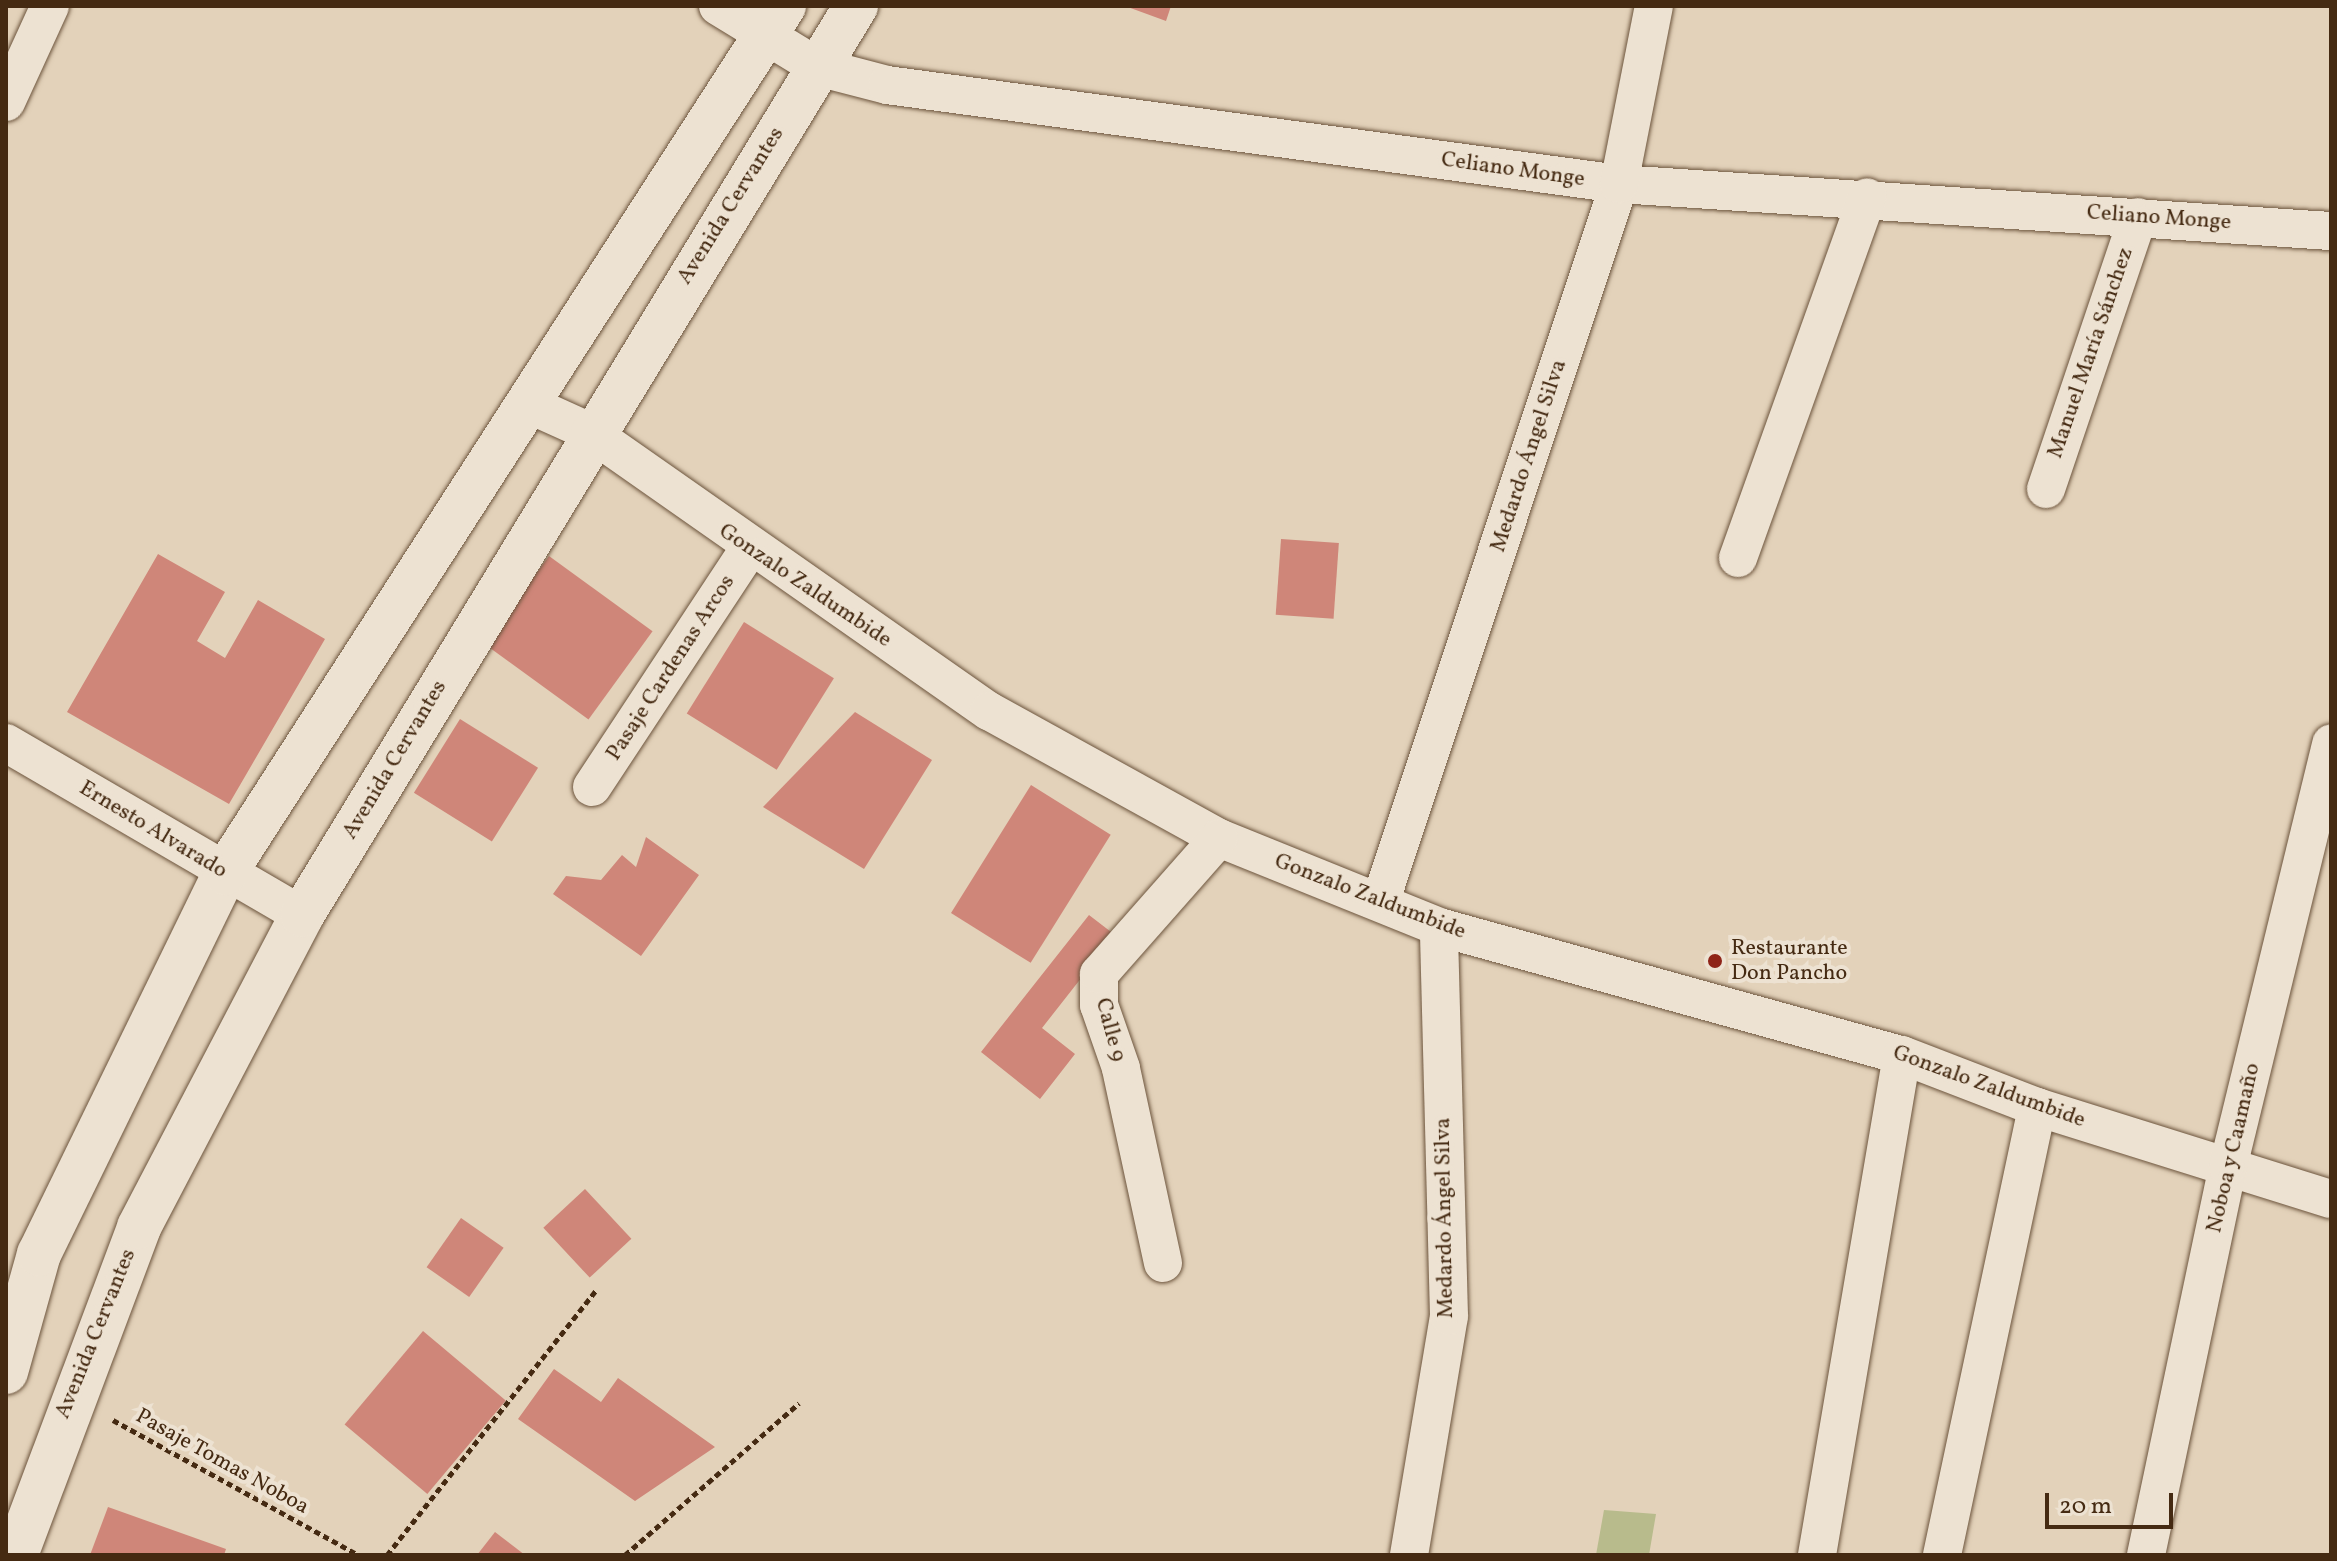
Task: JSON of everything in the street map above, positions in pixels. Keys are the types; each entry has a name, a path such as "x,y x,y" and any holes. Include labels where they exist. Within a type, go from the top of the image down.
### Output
{"street":[{"path":"6,102 50,6"},
{"name":"Celiano Monge","path":"718,6 774,22 818,67 887,85 1619,184 1867,197 2331,231"},
{"name":"Avenida Cervantes","path":"16,1555 70,1396 139,1227 302,915 590,432 856,6"},
{"name":"Medardo Ángel Silva","path":"1381,900 1619,184 1654,6"},
{"path":"6,1372 39,1254 225,873 774,22"},
{"path":"1738,558 1867,197"},
{"name":"Manuel María Sánchez","path":"2046,489 2138,217"},
{"name":"Gonzalo Zaldumbide","path":"528,404 590,432 749,549 989,711 1219,838 1381,900 1439,927 1902,1055 2037,1107 2331,1199"},
{"name":"Pasaje Cardenas Arcos","path":"592,787 749,549"},
{"name":"Ernesto Alvarado","path":"6,743 302,915"},
{"name":"Noboa y Caamaño","path":"2146,1555 2228,1167 2330,749"},
{"name":"Calle 9","path":"1163,1263 1121,1068 1099,1005 1099,974 1219,838"},
{"name":"Medardo Ángel Silva","path":"1409,1555 1449,1316 1439,927"},
{"path":"1817,1555 1902,1055"},
{"path":"1942,1555 2037,1107"}],"path":[{"path":"387,1555 596,1290"},
{"name":"Pasaje Tomas Noboa","path":"70,1396 359,1555"},
{"path":"625,1555 799,1403"}],"green space":[{"path":"1604,1510 1656,1514 1649,1555 1596,1555"}],"building":[{"path":"1125,6 1171,6 1166,21"},
{"path":"1281,539 1339,543 1334,619 1276,615"},
{"path":"158,554 225,592 197,641 225,658 258,600 325,639 229,804 67,712"},
{"path":"549,556 653,631 588,719 485,644"},
{"path":"744,622 834,678 777,770 687,714"},
{"path":"855,712 932,760 864,869 763,807"},
{"path":"460,719 538,768 492,842 414,793"},
{"path":"1031,785 1111,835 1031,963 951,913"},
{"path":"646,837 699,875 641,956 553,894 566,876 601,880 622,855 636,867"},
{"path":"1089,915 1115,935 1042,1028 1075,1054 1040,1099 981,1052"},
{"path":"585,1189 631,1239 590,1278 543,1228"},
{"path":"461,1218 504,1248 469,1297 427,1267"},
{"path":"423,1331 506,1400 427,1494 345,1424"},
{"path":"554,1369 601,1402 618,1378 715,1447 635,1501 518,1419"},
{"path":"108,1507 226,1549 224,1555 90,1555"},
{"path":"495,1532 525,1555 477,1555"}],"place":[{"name":"Restaurante Don Pancho","path":"1715,961"}]}
